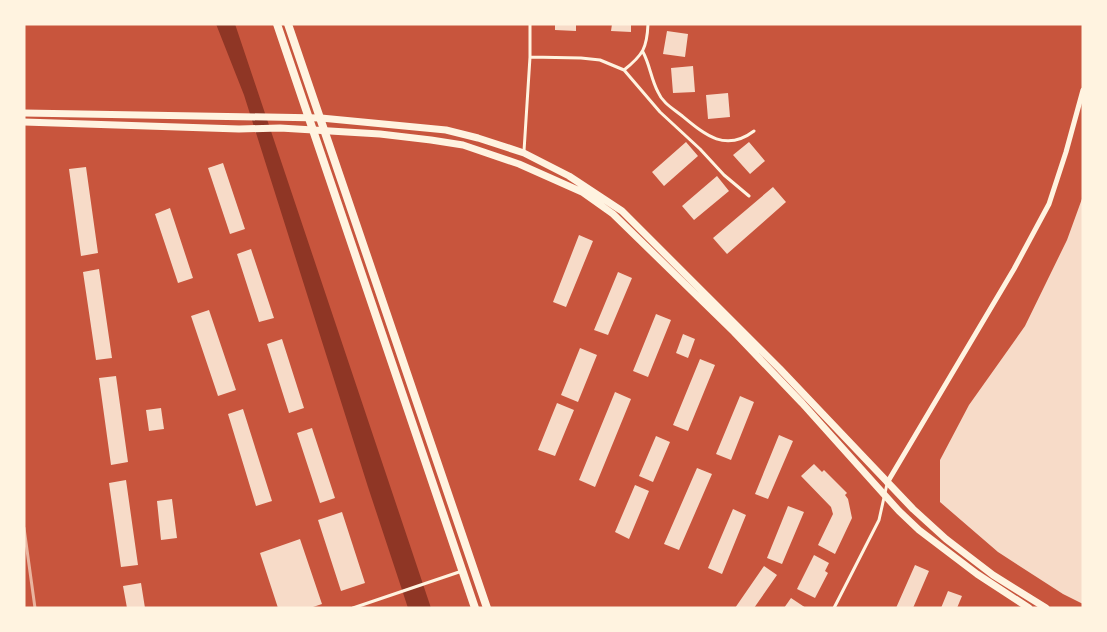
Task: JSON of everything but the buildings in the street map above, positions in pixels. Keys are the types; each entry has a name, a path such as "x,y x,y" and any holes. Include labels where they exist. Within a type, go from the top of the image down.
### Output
{"main road":[{"path":"277,24 475,608"},
{"path":"288,24 487,608"}],"street":[{"path":"887,483 1014,269 1048,204 1066,152 1083,90"},
{"path":"24,113 309,117 446,130 524,153 569,176 622,211 780,369 887,483 946,539 993,574 1046,608"},
{"path":"24,122 380,134 464,145 519,164 582,192 614,214 734,332 919,530 977,574 1029,608"}],"lane":[{"path":"524,153 530,24"},
{"path":"624,70 643,52 648,39 648,24"},
{"path":"643,52 650,66 657,92 664,101 704,135 713,140 722,141 743,138 754,131"},
{"path":"530,57 600,60 624,70 660,112 724,175 749,196"},
{"path":"834,608 879,519 887,483"},
{"path":"353,608 462,571"}],"shaded area":[{"path":"216,24 235,24 431,608 408,608 244,95"}],"railway":[{"path":"24,528 35,608"}]}
